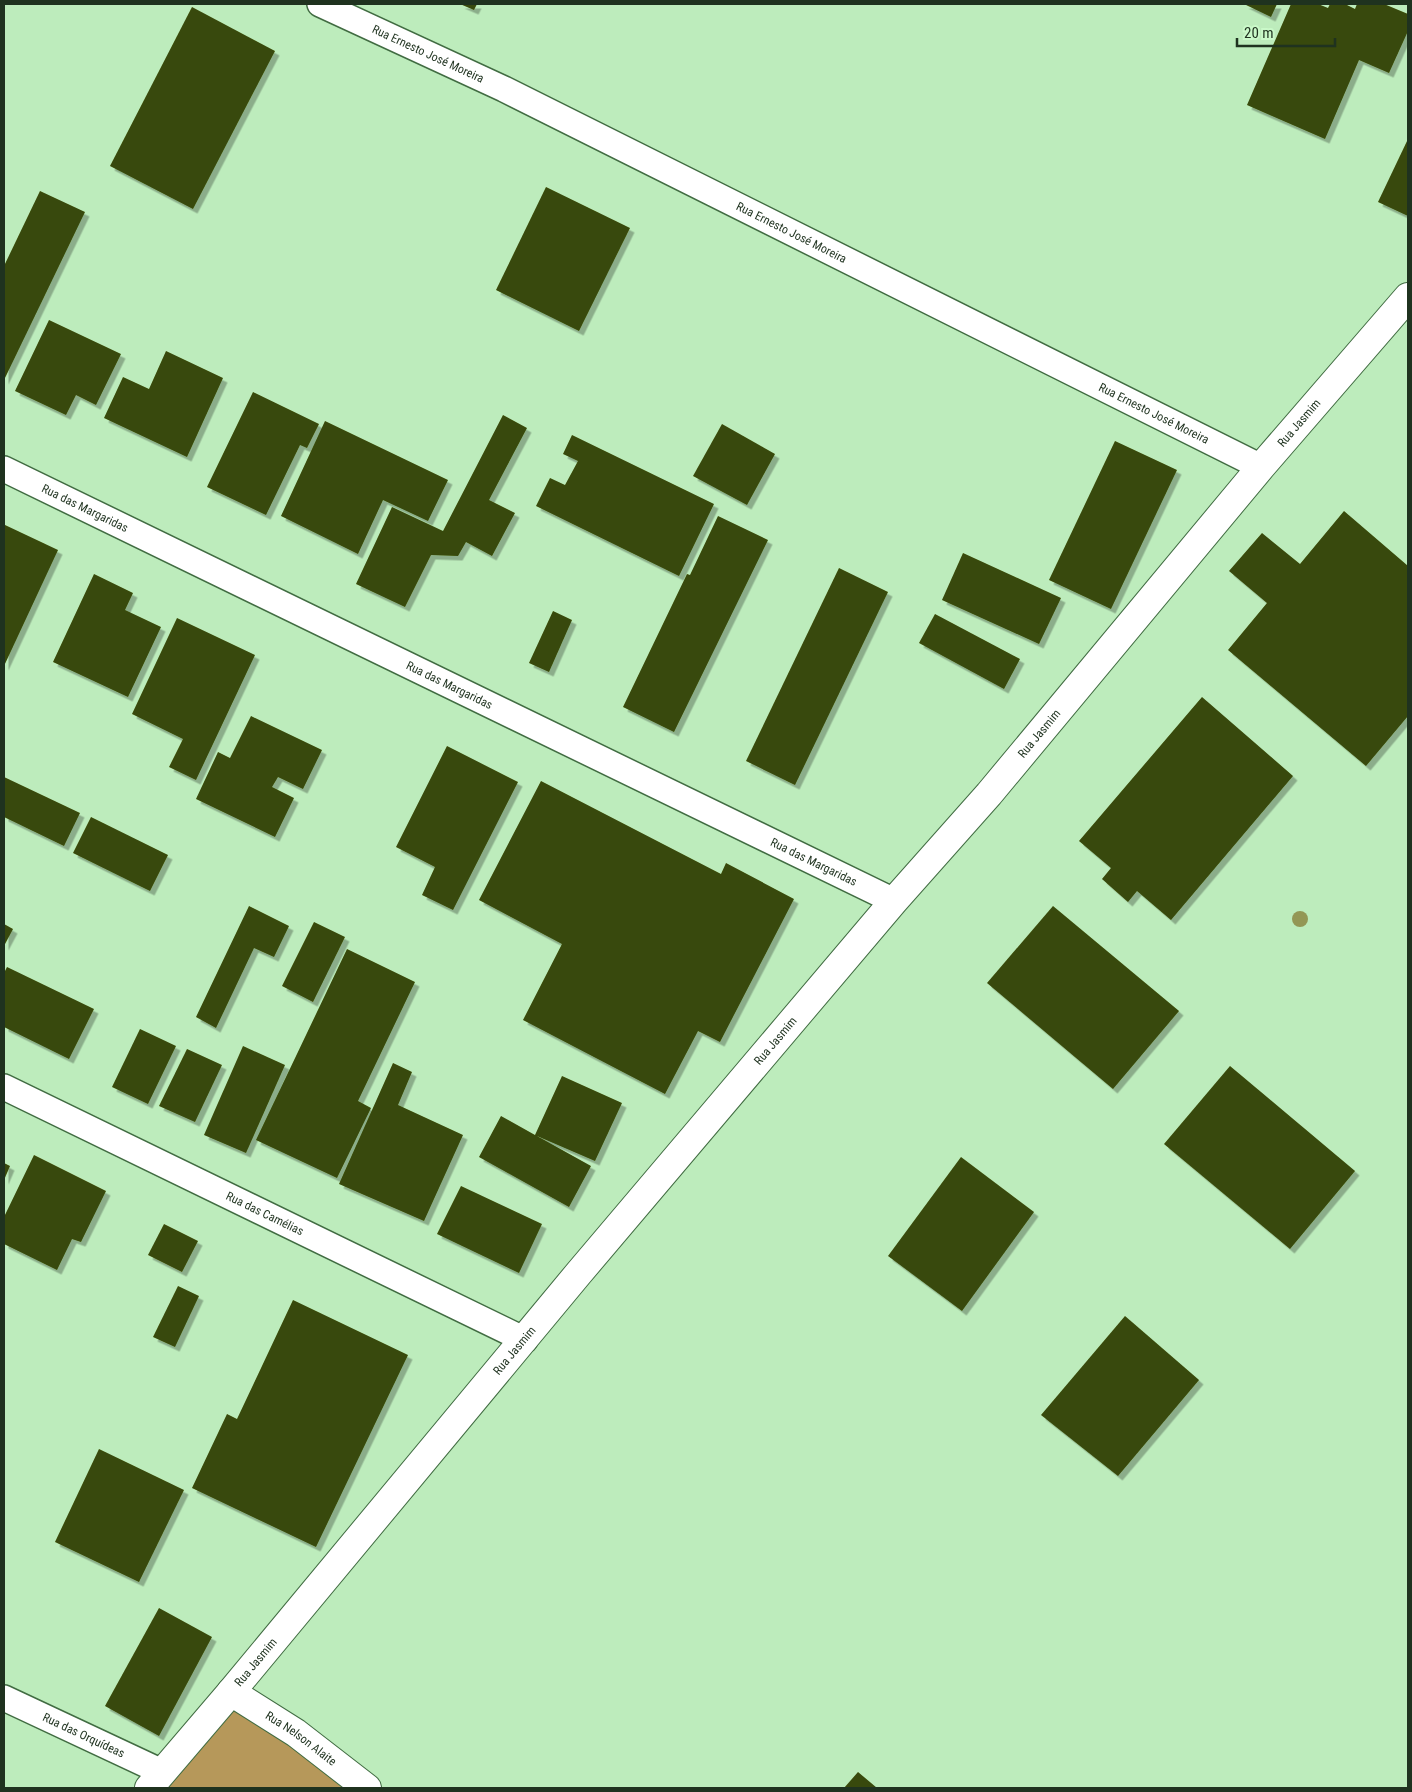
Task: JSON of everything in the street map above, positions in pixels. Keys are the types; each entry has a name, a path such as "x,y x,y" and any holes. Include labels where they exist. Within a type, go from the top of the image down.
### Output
{"main road":[{"name":"Rua Jasmim","path":"156,1780 894,901 995,787 1260,467 1408,298"},
{"name":"Rua Nelson Alaite","path":"231,1692 296,1733 367,1788"}],"street":[{"name":"Rua Ernesto José Moreira","path":"320,4 504,89 1260,467"},
{"name":"Rua das Margaridas","path":"4,470 894,901"},
{"name":"Rua das Camélias","path":"4,1087 525,1340"},
{"name":"Rua das Orquídeas","path":"4,1698 156,1780"}],"shaded area":[{"path":"231,1692 367,1788 149,1788"}],"building":[{"path":"460,4 477,4 474,10"},
{"path":"1244,4 1277,4 1271,17"},
{"path":"1291,4 1318,4 1328,8 1330,4 1345,4 1355,9 1357,4 1384,4 1408,14 1408,31 1389,73 1359,60 1325,139 1247,105"},
{"path":"192,7 275,51 193,209 110,166"},
{"path":"1408,139 1408,216 1378,202"},
{"path":"546,187 630,228 579,331 496,290"},
{"path":"40,191 85,212 4,380 4,266"},
{"path":"49,320 121,354 96,405 76,395 66,415 15,391"},
{"path":"166,351 223,378 187,457 104,418 123,377 149,389"},
{"path":"253,392 319,424 307,448 300,445 266,515 207,487"},
{"path":"503,415 527,428 489,500 515,513 492,556 466,542 458,556 431,555 405,607 356,584 392,507 443,531"},
{"path":"325,421 448,480 428,521 383,500 358,554 281,516"},
{"path":"722,424 775,454 747,505 693,476"},
{"path":"572,435 714,504 679,576 536,506 550,478 565,485 578,461 563,454"},
{"path":"1115,441 1177,470 1111,609 1049,580"},
{"path":"1344,511 1408,566 1408,716 1366,766 1228,650 1267,603 1229,571 1262,533 1300,564"},
{"path":"718,516 768,540 674,732 623,707 687,574 690,575"},
{"path":"5,525 58,550 4,666 4,528"},
{"path":"963,553 1061,598 1039,644 942,600"},
{"path":"839,568 888,592 795,785 746,761"},
{"path":"94,574 133,593 125,610 161,627 128,697 53,662"},
{"path":"553,611 572,620 549,672 529,663"},
{"path":"935,614 1020,659 1004,689 919,643"},
{"path":"177,618 255,655 196,780 169,767 183,739 132,714"},
{"path":"1202,697 1293,776 1171,920 1137,891 1128,902 1102,879 1111,868 1079,841"},
{"path":"251,716 322,750 303,789 278,777 272,787 294,798 275,837 196,799 218,752 230,758"},
{"path":"447,746 518,782 453,910 422,895 435,867 396,847"},
{"path":"4,777 80,813 64,846 4,817"},
{"path":"541,781 721,874 726,863 794,899 720,1042 698,1031 665,1094 523,1020 562,944 479,900"},
{"path":"91,817 168,855 150,891 73,853"},
{"path":"249,906 289,926 274,957 254,948 216,1028 196,1017"},
{"path":"1053,906 1179,1011 1113,1089 987,983"},
{"path":"314,922 345,937 313,1002 282,986"},
{"path":"4,924 13,929 4,946"},
{"path":"347,949 415,982 358,1101 371,1108 337,1178 256,1140"},
{"path":"7,967 94,1009 69,1059 4,1027 4,973"},
{"path":"140,1029 176,1046 148,1104 112,1087"},
{"path":"243,1046 285,1065 246,1153 204,1135"},
{"path":"187,1049 222,1065 195,1122 159,1106"},
{"path":"393,1063 412,1072 398,1105 463,1135 424,1221 339,1184"},
{"path":"1230,1066 1355,1171 1290,1249 1164,1144"},
{"path":"562,1076 622,1103 595,1161 537,1136 591,1166 569,1207 479,1157 501,1116 535,1135"},
{"path":"34,1155 106,1191 81,1242 72,1239 57,1270 4,1244 4,1217"},
{"path":"961,1157 1034,1212 962,1311 888,1256"},
{"path":"4,1163 10,1166 4,1180"},
{"path":"461,1186 542,1224 519,1273 437,1234"},
{"path":"164,1224 198,1241 182,1272 148,1255"},
{"path":"178,1286 199,1296 175,1347 153,1337"},
{"path":"293,1300 408,1355 316,1547 192,1488 227,1414 237,1419"},
{"path":"1125,1316 1199,1380 1118,1476 1041,1415"},
{"path":"99,1449 184,1490 139,1582 55,1542"},
{"path":"159,1608 212,1637 159,1736 105,1706"},
{"path":"858,1772 877,1788 844,1788"}]}
